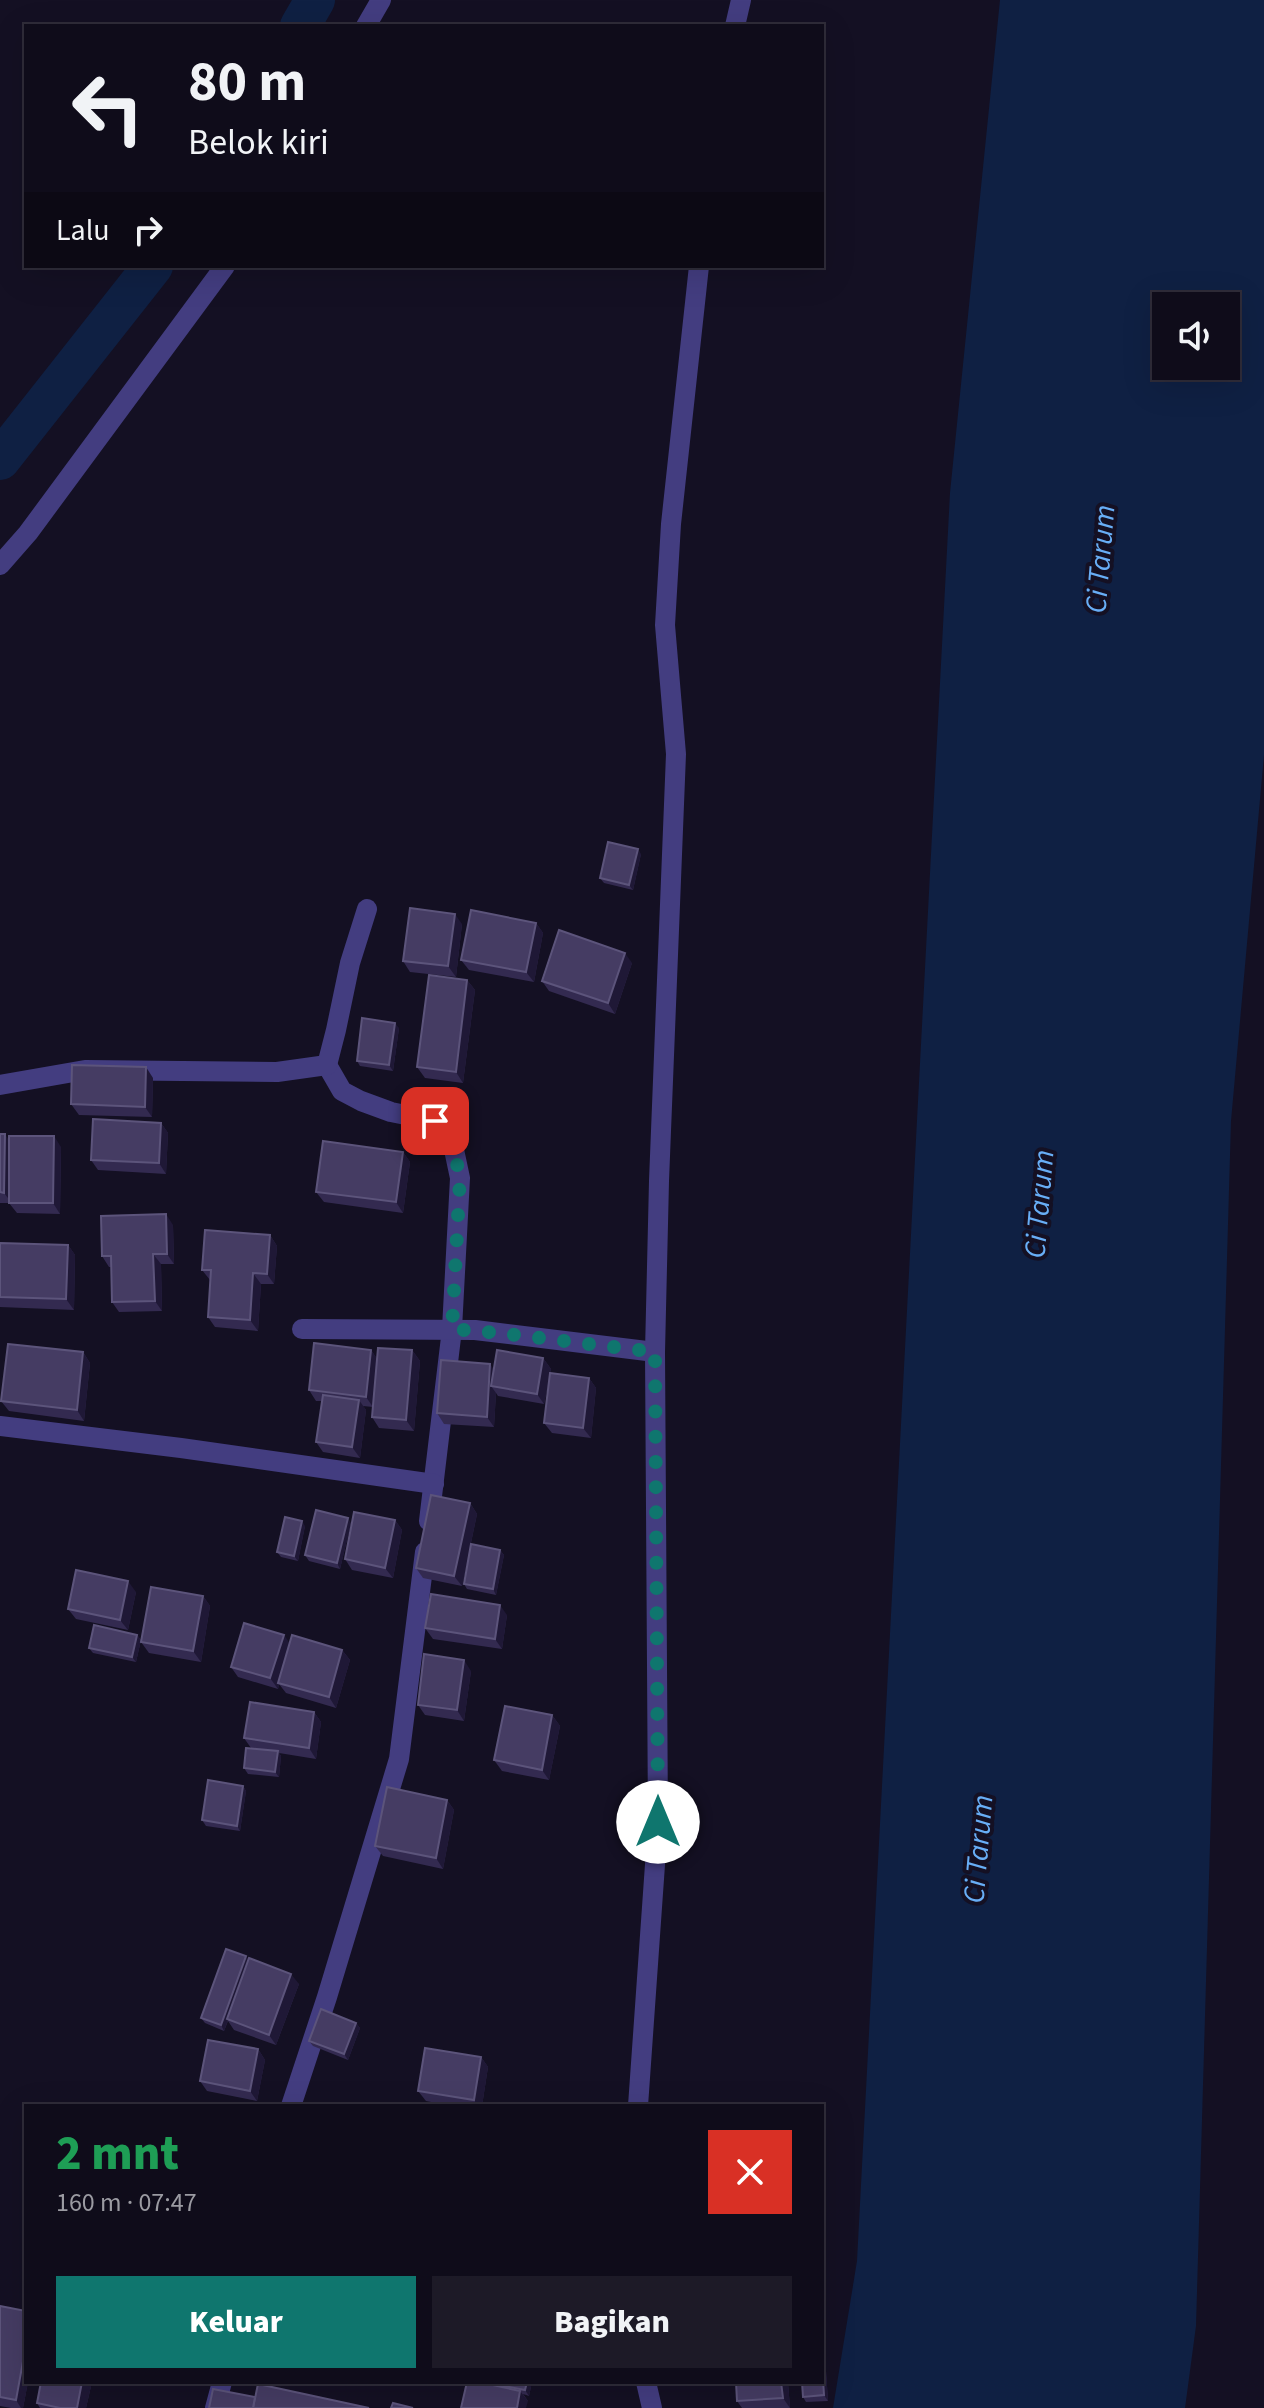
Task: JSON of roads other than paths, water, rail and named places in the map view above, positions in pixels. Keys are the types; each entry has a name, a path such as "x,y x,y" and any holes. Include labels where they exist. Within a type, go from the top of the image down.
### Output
{"street":[{"path":"367,24 381,0"},
{"path":"735,24 741,0"},
{"path":"0,565 28,533 224,268"},
{"path":"638,2104 658,1822 655,1352 676,754 665,625 671,524 699,268"},
{"path":"292,2104 399,1759 452,1329 460,1178 453,1145 435,1121 391,1112 342,1091 327,1065 350,963 367,909"},
{"path":"0,1085 85,1070 277,1072 327,1065"},
{"path":"302,1329 452,1329 655,1352"},
{"path":"0,1426 434,1484"},
{"path":"215,2408 221,2384"},
{"path":"646,2384 652,2408"}],"water":[{"name":"Ci Tarum","path":"1000,0 1264,0 1264,755 1231,1121 1196,2326 1185,2408 833,2408 857,2261 950,493"}],"waterway":[{"path":"301,24 315,0"},
{"path":"0,460 151,268"}]}
